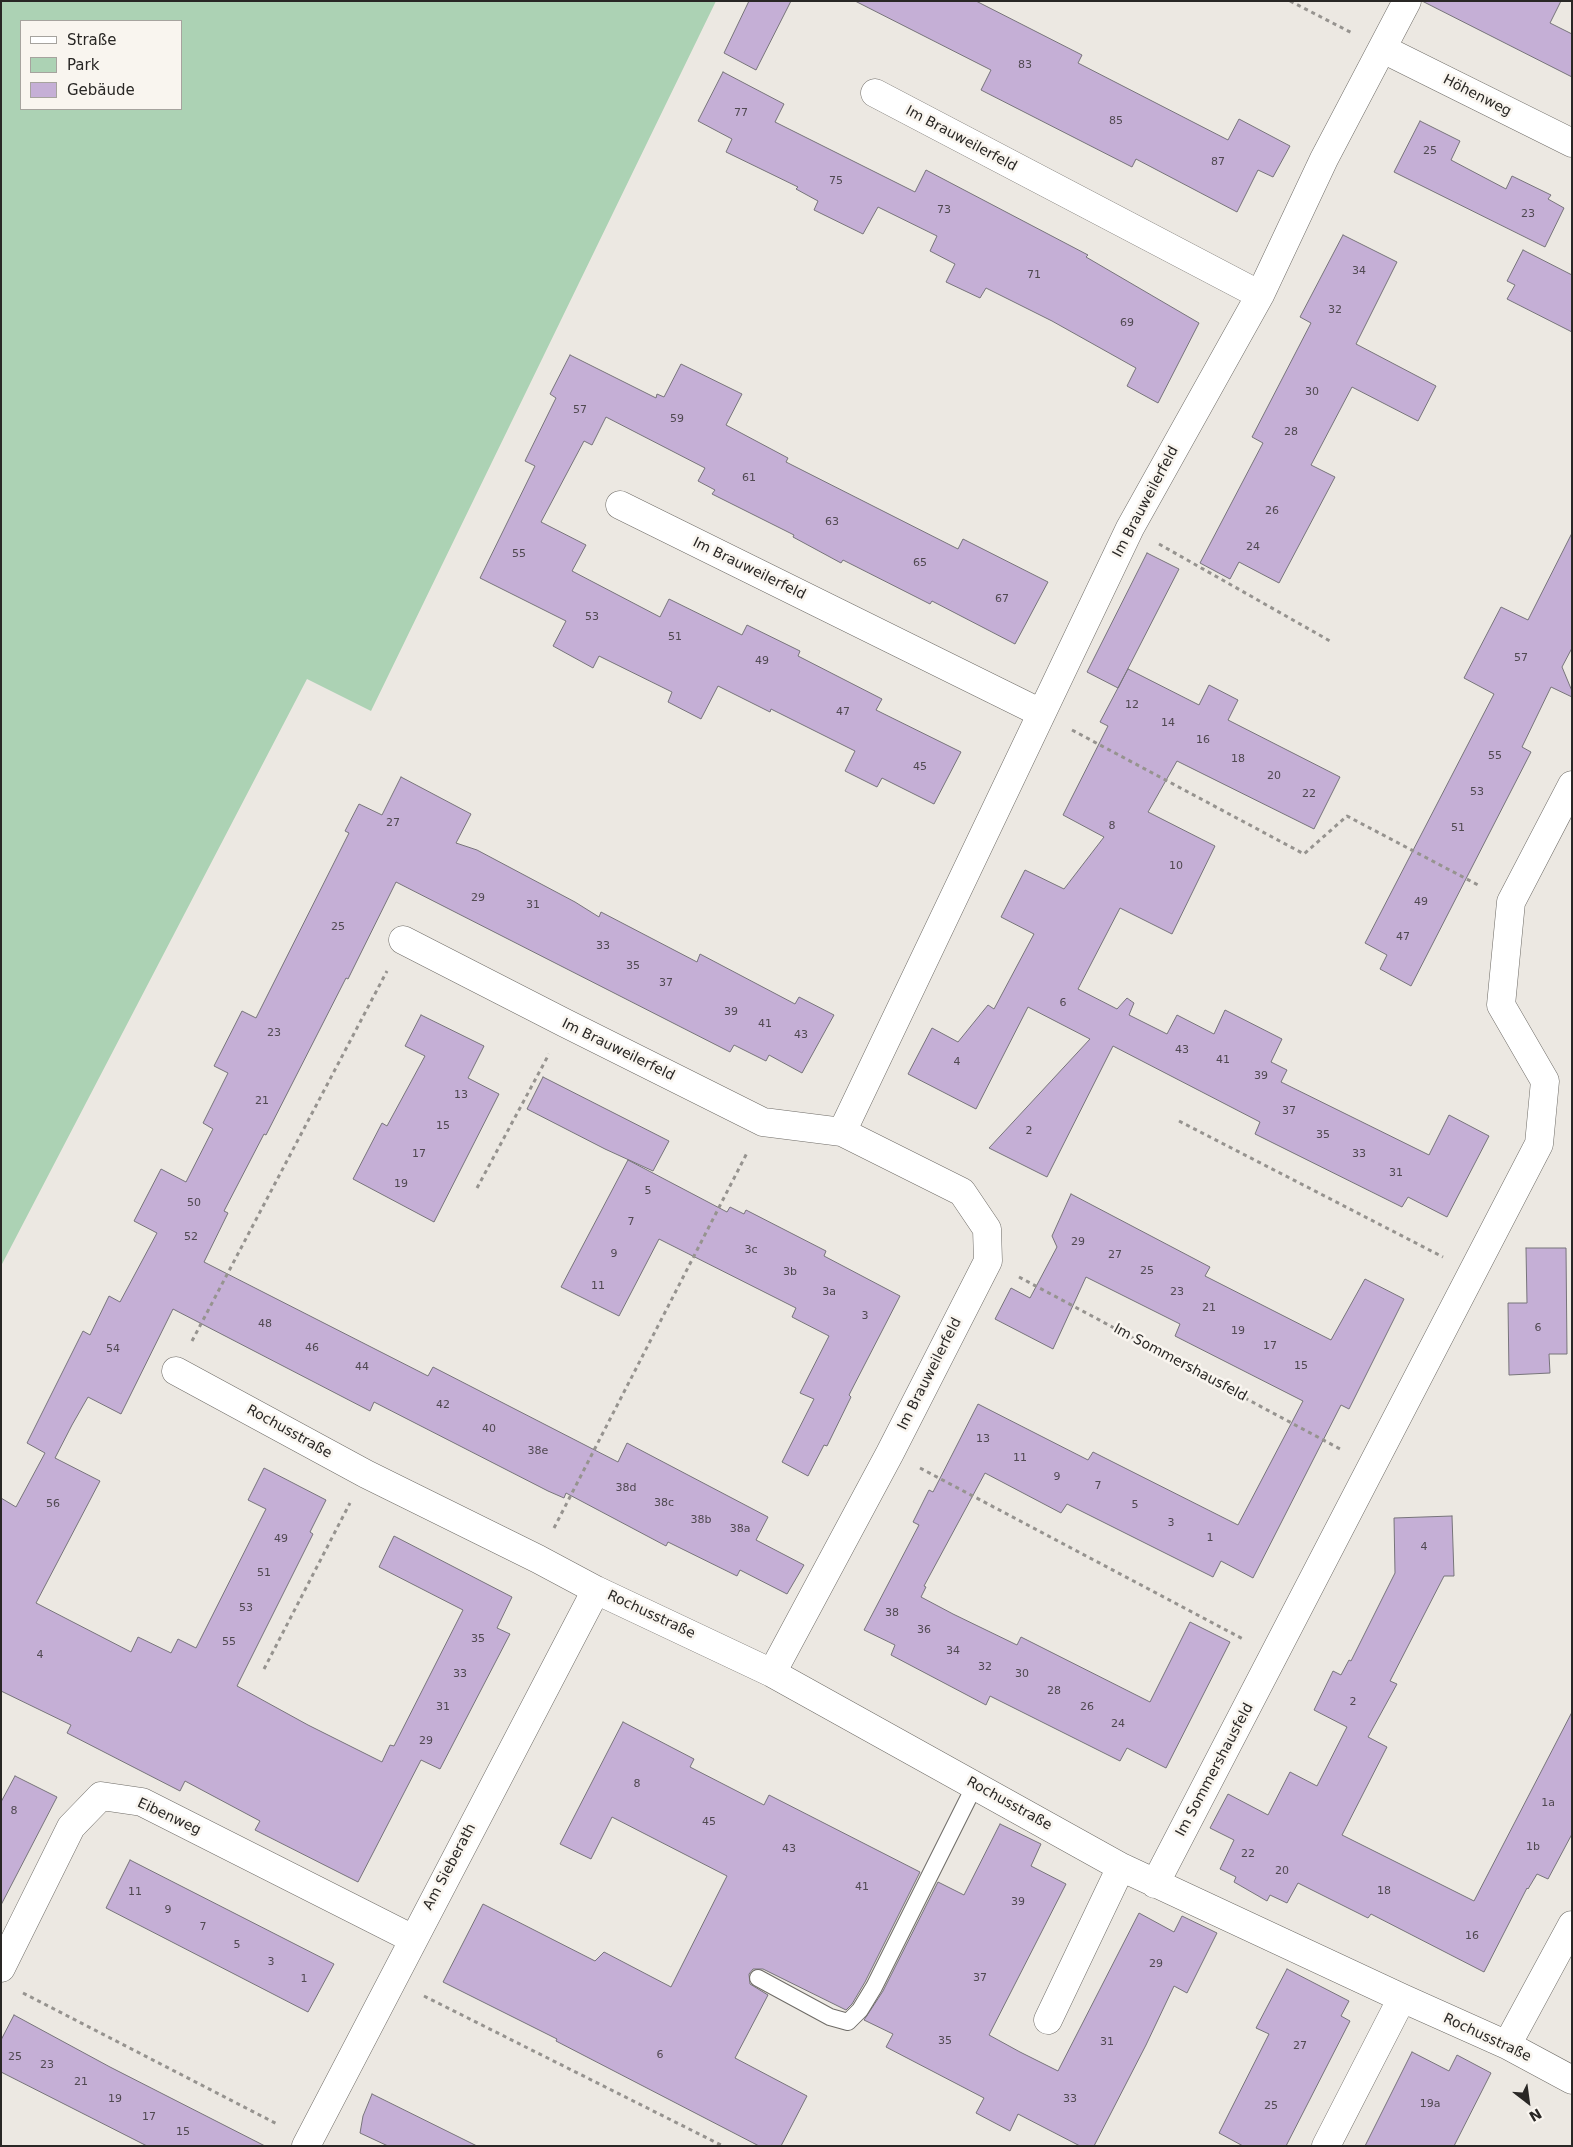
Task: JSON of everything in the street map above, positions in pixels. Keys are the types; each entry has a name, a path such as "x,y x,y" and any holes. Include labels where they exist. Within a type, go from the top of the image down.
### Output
{"street":[{"name":"Im Brauweilerfeld","path":"842,1132 1130,528 1260,295 1324,159 1383,49 1406,1"},
{"name":"Höhenweg","path":"1383,49 1572,143"},
{"name":"Im Brauweilerfeld","path":"875,93 1260,295"},
{"name":"Im Brauweilerfeld","path":"620,505 1041,713"},
{"name":"Im Sommershausfeld","path":"1155,1884 1539,1144 1545,1081 1501,1005 1511,902 1572,785"},
{"name":"Im Brauweilerfeld","path":"403,940 565,1024 763,1122 842,1132 962,1192 988,1229 988,1261 890,1452 772,1673"},
{"name":"Rochusstraße","path":"176,1370 366,1474 538,1559 596,1590 772,1673 1121,1867 1507,2045 1572,2080"},
{"name":"Am Sieberath","path":"307,2143 596,1590"},
{"name":"Eibenweg","path":"1,1968 71,1827 101,1796 142,1802 413,1939"},
{"path":"1048,2020 1121,1867"},
{"path":"1507,2045 1572,1925"},
{"path":"1326,2146 1402,1998"}],"lane":[{"path":"758,1978 830,2017 848,2022 860,2010 874,1987 975,1785"}],"path":[{"path":"1290,1 1383,49"},
{"path":"1130,528 1330,641"},
{"path":"1041,713 1304,854 1347,816 1511,902"},
{"path":"176,1370 403,940"},
{"path":"477,1188 565,1024"},
{"path":"1179,1121 1472,1272"},
{"path":"538,1559 763,1122"},
{"name":"Im Sommershausfeld","path":"988,1261 1372,1466"},
{"path":"890,1452 1275,1656"},
{"path":"264,1669 366,1474"},
{"path":"392,1981 723,2146"},
{"path":"19,1991 307,2143"}],"green space":[{"path":"1,1 716,1 371,711 307,679 1,1266"}],"building":[{"path":"749,1 791,1 756,70 724,53"},
{"path":"855,1 976,1 1082,55 1078,63 1228,140 1239,119 1290,146 1273,177 1258,170 1237,212 1136,159 1132,167 981,90 991,70"},
{"path":"1422,1 1561,1 1550,23 1572,34 1572,77"},
{"path":"723,72 784,104 775,122 915,192 926,170 1088,255 1086,257 1199,323 1158,403 1127,386 1136,368 1052,321 986,288 980,298 946,282 955,264 930,251 937,236 878,207 863,234 814,210 818,201 796,189 798,187 726,152 732,139 698,121"},
{"path":"1420,121 1460,141 1451,160 1506,189 1512,176 1551,195 1548,199 1564,208 1545,247 1394,172"},
{"path":"1343,235 1397,262 1356,344 1436,386 1418,421 1352,387 1311,465 1335,477 1279,583 1239,562 1230,579 1200,563 1263,443 1252,437 1311,323 1300,317"},
{"path":"1523,250 1572,275 1572,332 1507,299 1515,285 1507,281"},
{"path":"570,355 656,398 657,394 664,397 681,364 742,394 726,425 788,458 786,462 958,549 963,539 1048,582 1015,644 932,601 930,604 843,560 841,563 793,537 794,535 712,494 715,490 698,481 705,468 606,417 592,445 584,441 541,522 586,545 572,571 660,617 669,599 742,635 747,625 800,651 798,656 882,699 876,710 961,752 934,804 882,778 877,787 845,771 855,751 771,709 770,712 718,686 701,719 668,702 672,692 599,656 593,668 553,646 566,621 480,578 535,466 525,461 556,398 550,394"},
{"path":"1572,533 1572,648 1562,667 1572,691 1572,697 1551,687 1522,747 1531,752 1411,986 1380,969 1387,955 1365,943 1494,694 1464,678 1501,607 1528,620"},
{"path":"1147,553 1179,569 1118,688 1087,672"},
{"path":"1128,669 1199,705 1209,685 1238,700 1228,720 1340,777 1314,829 1177,761 1148,812 1215,846 1172,934 1120,908 1078,989 1117,1009 1127,998 1134,1003 1129,1015 1167,1034 1177,1015 1214,1034 1225,1010 1282,1039 1271,1062 1287,1070 1281,1082 1429,1155 1449,1115 1489,1136 1447,1217 1408,1197 1402,1207 1255,1134 1260,1122 1113,1046 1047,1177 989,1148 1090,1039 1028,1007 976,1109 908,1074 932,1028 958,1042 988,1005 994,1009 1034,934 1001,917 1025,870 1064,889 1104,837 1063,815 1108,726 1100,722"},
{"path":"401,777 471,814 456,843 477,850 575,902 599,917 601,912 697,962 700,954 795,1004 799,997 834,1015 802,1073 769,1055 766,1061 734,1045 730,1052 396,882 348,979 346,978 266,1135 264,1134 224,1211 228,1213 204,1262 428,1376 433,1367 618,1462 627,1443 768,1517 756,1540 804,1565 787,1594 740,1570 737,1576 668,1542 666,1546 566,1493 564,1498 548,1491 374,1402 370,1411 173,1309 121,1414 88,1397 72,1425 55,1458 100,1481 36,1603 131,1652 138,1637 171,1653 178,1639 196,1648 266,1509 248,1500 264,1468 326,1500 310,1532 313,1534 237,1686 308,1725 382,1762 390,1745 394,1746 463,1610 379,1567 394,1536 512,1597 497,1628 510,1634 440,1769 421,1760 358,1882 255,1830 260,1821 185,1781 180,1791 67,1733 71,1725 1,1691 1,1498 16,1507 45,1453 27,1443 83,1331 90,1335 109,1296 120,1302 157,1233 134,1221 161,1169 186,1182 213,1129 203,1123 228,1073 214,1066 242,1011 256,1018 349,833 345,831 359,804 382,815"},
{"path":"421,1015 484,1046 468,1078 499,1094 434,1222 353,1179 382,1123 387,1126 425,1056 405,1046"},
{"path":"543,1077 669,1141 653,1171 527,1109"},
{"path":"628,1160 727,1212 730,1207 744,1214 746,1210 826,1251 824,1256 900,1296 849,1395 851,1397 827,1446 824,1445 808,1476 782,1462 814,1399 800,1393 829,1336 792,1317 796,1308 659,1239 619,1316 561,1287"},
{"path":"1071,1194 1210,1267 1205,1276 1331,1340 1365,1279 1404,1299 1349,1409 1341,1405 1253,1578 1221,1561 1213,1577 1067,1504 1061,1513 985,1473 924,1586 926,1587 921,1597 953,1614 1017,1645 1021,1637 1150,1702 1190,1622 1230,1642 1166,1768 1127,1748 1120,1761 990,1696 986,1705 891,1655 895,1645 864,1630 919,1525 913,1522 929,1490 933,1492 978,1404 1088,1460 1093,1452 1238,1525 1303,1401 1175,1336 1180,1324 1086,1277 1053,1349 995,1319 1011,1288 1030,1298 1057,1247 1052,1236"},
{"path":"1526,1248 1566,1248 1567,1354 1549,1354 1550,1373 1509,1375 1508,1303 1527,1303"},
{"path":"1452,1516 1454,1576 1444,1576 1390,1681 1397,1684 1368,1737 1387,1747 1342,1835 1474,1901 1572,1712 1572,1834 1548,1879 1537,1874 1527,1888 1484,1972 1371,1914 1368,1918 1298,1883 1287,1903 1270,1895 1267,1901 1234,1882 1236,1877 1220,1869 1234,1840 1210,1828 1228,1794 1268,1815 1290,1772 1317,1786 1347,1727 1314,1710 1333,1671 1341,1675 1349,1660 1351,1661 1395,1573 1394,1518"},
{"path":"623,1722 694,1759 690,1767 764,1805 769,1795 920,1872 865,1982 852,2004 846,2010 763,1969 753,1969 749,1974 750,1984 768,1995 735,2058 807,2096 781,2146 759,2146 556,2041 557,2039 443,1982 483,1904 595,1961 604,1952 671,1987 727,1876 612,1817 591,1859 560,1844"},
{"path":"15,1776 57,1797 1,1905 1,1802"},
{"path":"1000,1824 1041,1844 1031,1866 1066,1884 989,2035 1020,2052 1058,2071 1139,1913 1174,1932 1182,1916 1217,1933 1187,1993 1174,1986 1094,2146 1080,2146 1018,2114 1010,2131 976,2113 984,2098 886,2047 893,2034 864,2020 883,1991 938,1882 964,1895"},
{"path":"130,1860 334,1964 308,2012 106,1908"},
{"path":"1287,1969 1349,2001 1341,2016 1350,2021 1286,2146 1243,2146 1219,2133 1269,2034 1256,2028"},
{"path":"14,2015 110,2067 265,2146 147,2146 1,2072 1,2040"},
{"path":"1412,2052 1449,2071 1457,2055 1491,2073 1454,2146 1365,2146"},
{"path":"372,2094 477,2146 388,2146 360,2133 363,2116"}]}
